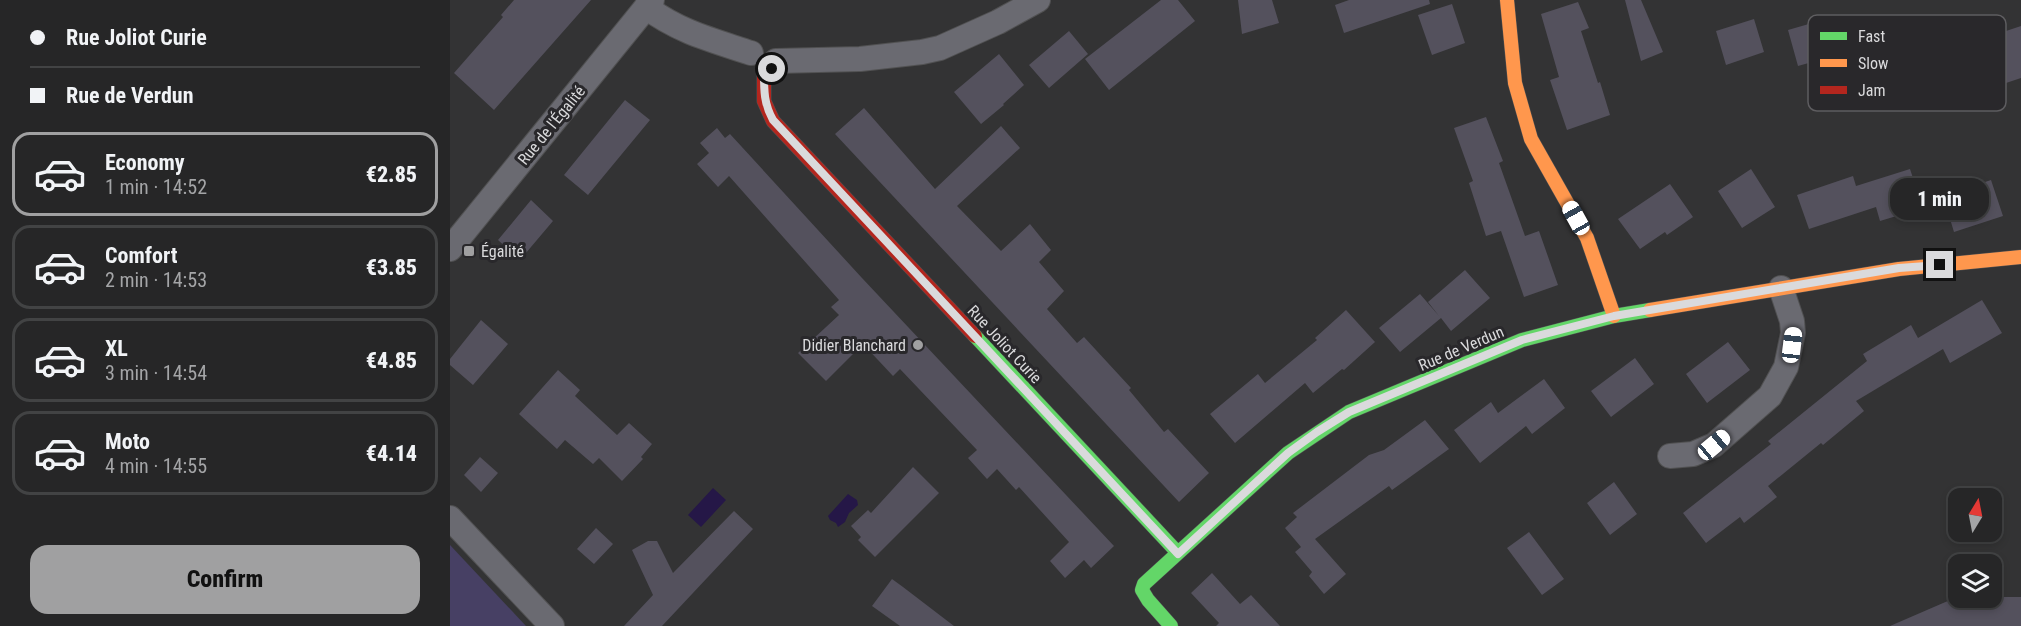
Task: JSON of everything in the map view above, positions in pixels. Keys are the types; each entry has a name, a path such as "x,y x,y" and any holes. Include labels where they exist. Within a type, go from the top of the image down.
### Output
{"street":[{"path":"649,4 680,29 751,53 749,61 752,69 760,73 770,67 860,59 940,48 998,22 1038,0"},
{"path":"1507,0 1515,83 1528,130 1587,238 1614,316"},
{"name":"Rue de l'Égalité","path":"450,249 649,4"},
{"name":"Rue Joliot Curie","path":"770,67 764,101 773,120 1178,554"},
{"name":"Rue de Verdun","path":"1178,554 1288,453 1349,412 1522,340 1614,316 1899,268 2021,257"},
{"path":"1670,456 1693,454 1714,445 1770,396 1786,368 1793,333 1792,321 1781,288"},
{"path":"450,518 552,626"},
{"path":"1171,626 1142,590 1144,584 1178,554"}],"shaded area":[{"path":"713,488 726,500 701,527 688,515"},
{"path":"848,494 857,500 858,505 849,513 845,522 838,527 828,516"},
{"path":"450,545 526,626 450,626"}],"building":[{"path":"514,0 591,0 494,110 454,73 503,17 501,15"},
{"path":"1161,0 1178,0 1195,21 1109,90 1085,59"},
{"path":"1238,0 1272,0 1279,23 1242,34"},
{"path":"1349,0 1429,0 1430,4 1344,33 1335,5"},
{"path":"1625,0 1641,0 1663,52 1641,61"},
{"path":"1578,2 1589,28 1581,31 1610,115 1567,130 1550,80 1559,77 1541,14"},
{"path":"1452,4 1465,43 1432,55 1418,15"},
{"path":"1754,19 1764,52 1726,65 1716,31"},
{"path":"1808,24 1808,63 1798,66 1788,30"},
{"path":"2021,26 2021,78 2006,83 2006,31"},
{"path":"1069,31 1088,54 1049,88 1029,65"},
{"path":"999,54 1024,85 981,124 954,92"},
{"path":"625,100 650,120 588,195 564,175"},
{"path":"864,108 935,189 1001,126 1020,148 957,206 1001,251 1030,224 1051,250 1039,262 1064,291 1047,309 1077,343 1084,337 1131,388 1129,390 1164,432 1168,429 1209,473 1179,502 835,134"},
{"path":"1486,117 1503,161 1499,163 1525,236 1539,231 1558,285 1524,297 1501,231 1486,236 1469,183 1473,181 1454,128"},
{"path":"717,128 725,138 730,134 1114,546 1091,568 1084,560 1065,578 1050,561 1069,542 1019,487 1016,490 997,469 987,479 968,458 977,450 900,369 893,376 863,344 826,381 798,353 839,315 831,307 839,300 729,176 718,187 697,164 709,153 700,143"},
{"path":"1751,169 1775,207 1742,228 1718,191"},
{"path":"1910,169 1923,208 1880,221 1876,207 1809,229 1797,195 1853,176 1856,186"},
{"path":"1991,180 2003,216 1954,232 1943,196"},
{"path":"1670,184 1693,217 1667,235 1665,232 1640,249 1618,219"},
{"path":"531,200 553,221 520,260 498,240"},
{"path":"1465,270 1490,298 1451,331 1441,318 1400,352 1379,328 1420,294 1439,316 1428,302"},
{"path":"1982,300 2002,333 1950,363 1943,349 1856,401 1864,411 1768,486 1777,497 1744,523 1740,517 1706,543 1683,513 1771,444 1768,441 1867,361 1863,354 1911,325 1918,338"},
{"path":"1346,310 1375,342 1344,370 1342,369 1313,393 1305,383 1235,443 1210,414 1258,374 1265,383 1317,340 1315,338"},
{"path":"481,320 508,344 473,385 450,365 450,359"},
{"path":"1728,342 1750,370 1707,403 1686,374"},
{"path":"1635,358 1654,384 1611,417 1591,391"},
{"path":"558,370 580,390 575,396 617,435 629,423 652,444 641,457 643,459 622,481 599,458 593,464 565,440 557,449 519,414"},
{"path":"1544,379 1565,408 1532,434 1526,426 1480,463 1454,430 1491,402 1498,413"},
{"path":"1425,420 1449,449 1392,490 1389,486 1315,539 1346,574 1324,594 1309,576 1312,572 1295,552 1301,547 1285,528 1297,517 1293,513 1369,455 1384,450"},
{"path":"480,457 498,473 481,492 464,475"},
{"path":"913,467 939,493 875,557 858,540 861,537 851,526 868,510 871,513"},
{"path":"1614,482 1637,514 1610,535 1587,503"},
{"path":"734,511 753,529 662,626 624,626 653,595 632,550 648,541 657,541 673,573"},
{"path":"596,528 613,544 594,564 577,549"},
{"path":"1529,532 1564,579 1542,595 1507,548"},
{"path":"1212,573 1240,604 1251,595 1280,626 1216,626 1219,623 1191,593"},
{"path":"892,579 954,626 900,626 872,606"},
{"path":"2002,597 2021,597 2021,626 1890,626 1948,601 1948,608 2002,608"}],"traffic: fast":[{"path":"1178,553 1288,453 1349,412 1522,340 1614,316 1650,310"},
{"path":"975,336 1178,553 1144,584 1142,590 1171,626"}],"traffic: slow":[{"path":"1507,0 1515,83 1531,139 1587,238 1614,316"},
{"path":"1650,310 1899,269 2021,257"}],"traffic: jam":[{"path":"764,73 764,101 773,121 975,336"}],"place":[{"name":"Égalité","path":"469,251"},
{"name":"Didier Blanchard","path":"918,345"}],"route":[{"path":"772,69 764,73 764,101 773,120 1178,554 1288,453 1349,412 1522,340 1614,316 1899,268 1940,265"}]}
